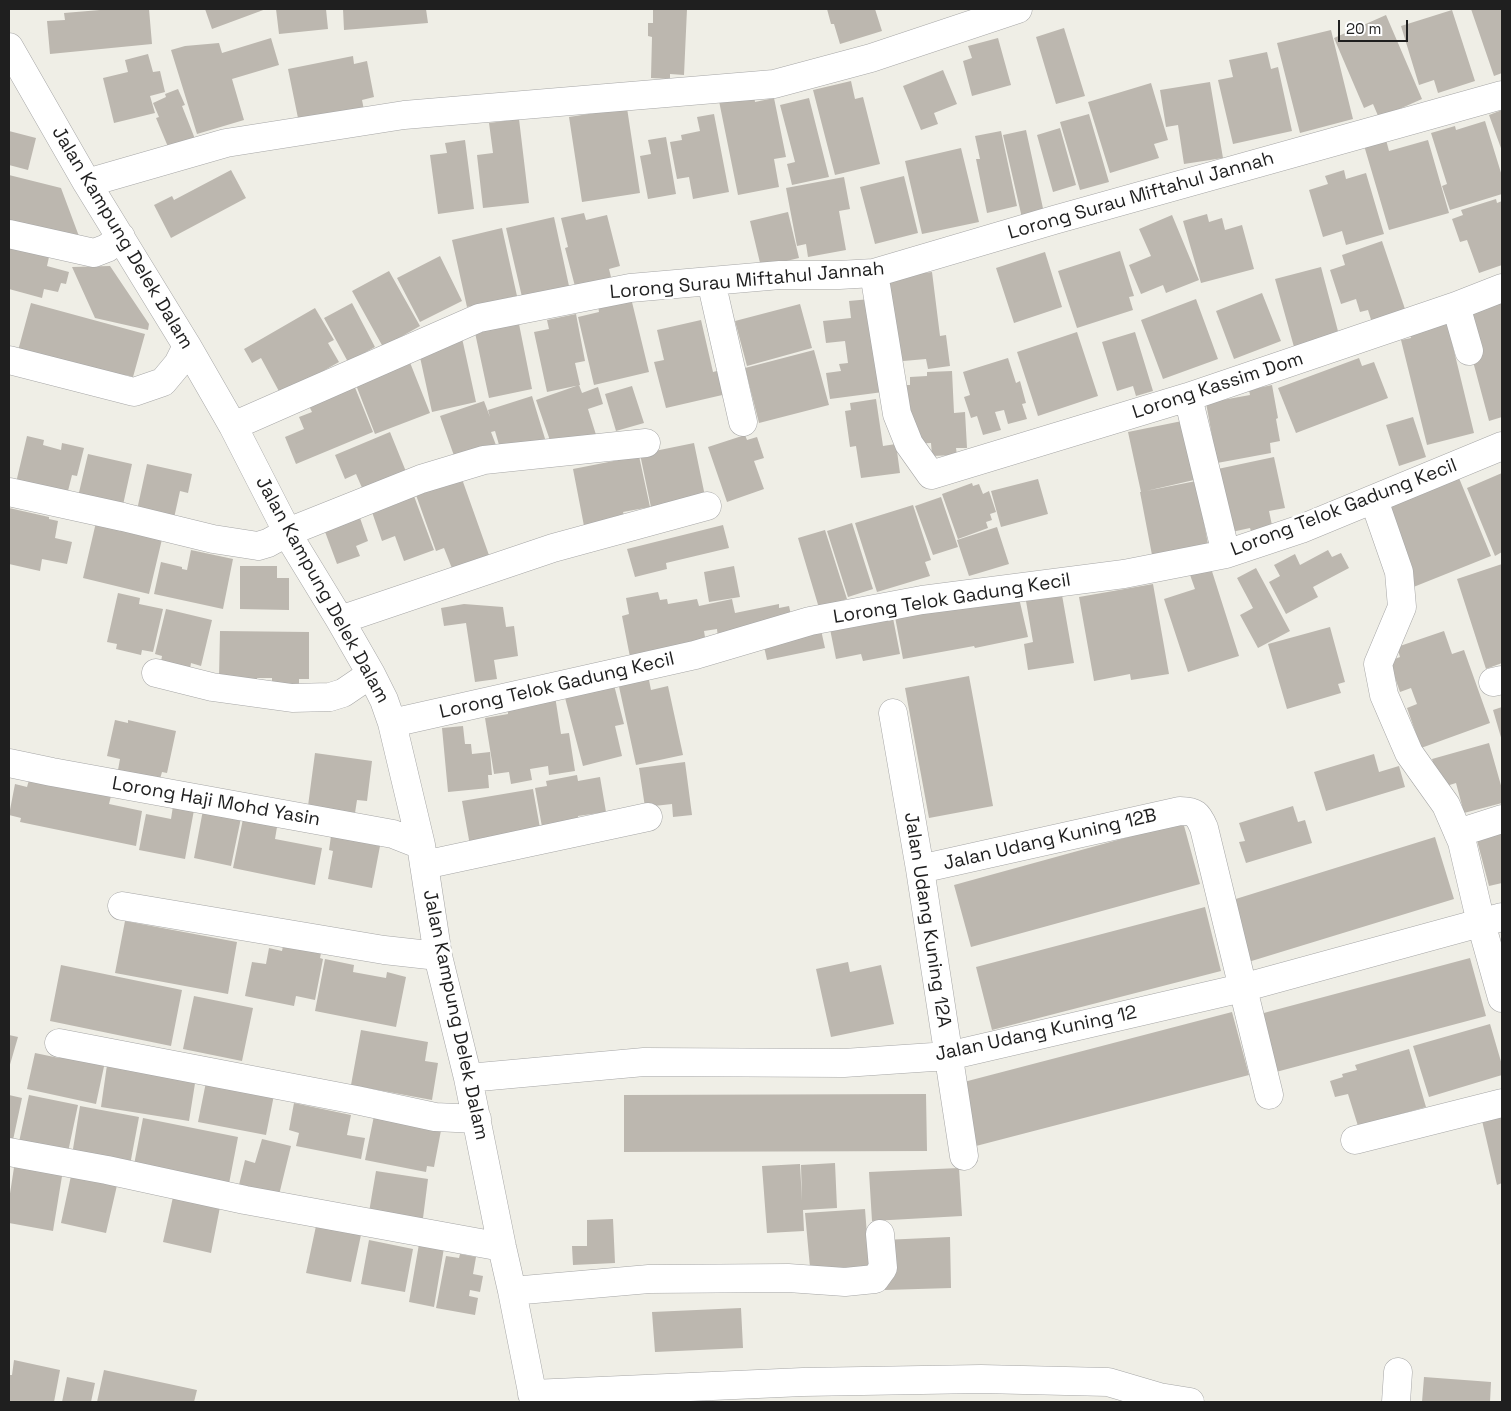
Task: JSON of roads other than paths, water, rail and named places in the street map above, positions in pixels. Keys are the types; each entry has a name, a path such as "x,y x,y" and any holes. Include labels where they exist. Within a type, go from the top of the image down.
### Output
{"street":[{"path":"87,183 226,143 404,114 774,84 871,58 1018,9"},
{"name":"Jalan Kampung Delek Dalam","path":"9,47 87,183 121,236 233,426 288,532 371,674 384,700 392,723 422,855 438,956 477,1119 533,1398"},
{"name":"Lorong Surau Miftahul Jannah","path":"233,426 479,318 630,288 780,275 874,273 1054,220 1502,94"},
{"path":"9,234 94,253 107,248 121,236"},
{"name":"Lorong Kassim Dom","path":"874,273 897,414 909,444 931,475 1188,397 1456,306 1502,288"},
{"path":"711,281 743,422"},
{"path":"1456,306 1469,351"},
{"path":"9,360 134,392 163,382 178,364 187,346"},
{"path":"1188,397 1226,554"},
{"path":"9,492 213,539 258,546 268,543 288,532 421,479 484,460 646,444"},
{"name":"Lorong Telok Gadung Kecil","path":"392,723 695,655 810,621 922,600 1124,574 1226,554 1301,529 1502,446"},
{"path":"1374,500 1399,572 1402,607 1378,664 1384,695 1410,753 1446,804 1462,842 1492,920 1502,998"},
{"path":"340,620 553,548 707,506"},
{"path":"156,673 212,687 292,698 330,697 343,694 371,674"},
{"name":"Jalan Udang Kuning 12A","path":"893,713 920,869 964,1156"},
{"name":"Lorong Haji Mohd Yasin","path":"9,763 393,834 422,855"},
{"name":"Jalan Udang Kuning 12B","path":"920,869 1180,811 1191,811 1196,814 1204,828 1242,988"},
{"path":"422,855 648,816"},
{"path":"1458,833 1502,819"},
{"path":"122,906 384,950 438,956"},
{"name":"Jalan Udang Kuning 12","path":"468,1078 644,1062 844,1063 948,1056 1242,988 1492,920"},
{"path":"1242,988 1269,1095"},
{"path":"59,1043 356,1100 434,1117 477,1119"},
{"path":"1355,1140 1502,1103"},
{"path":"9,1152 107,1170 245,1200 502,1247"},
{"path":"512,1291 650,1279 788,1278 845,1282 875,1279 883,1268 880,1234"},
{"path":"1396,1402 1398,1372"},
{"path":"533,1398 690,1395 803,1382 978,1391 1108,1382 1160,1397 1190,1402"}]}
